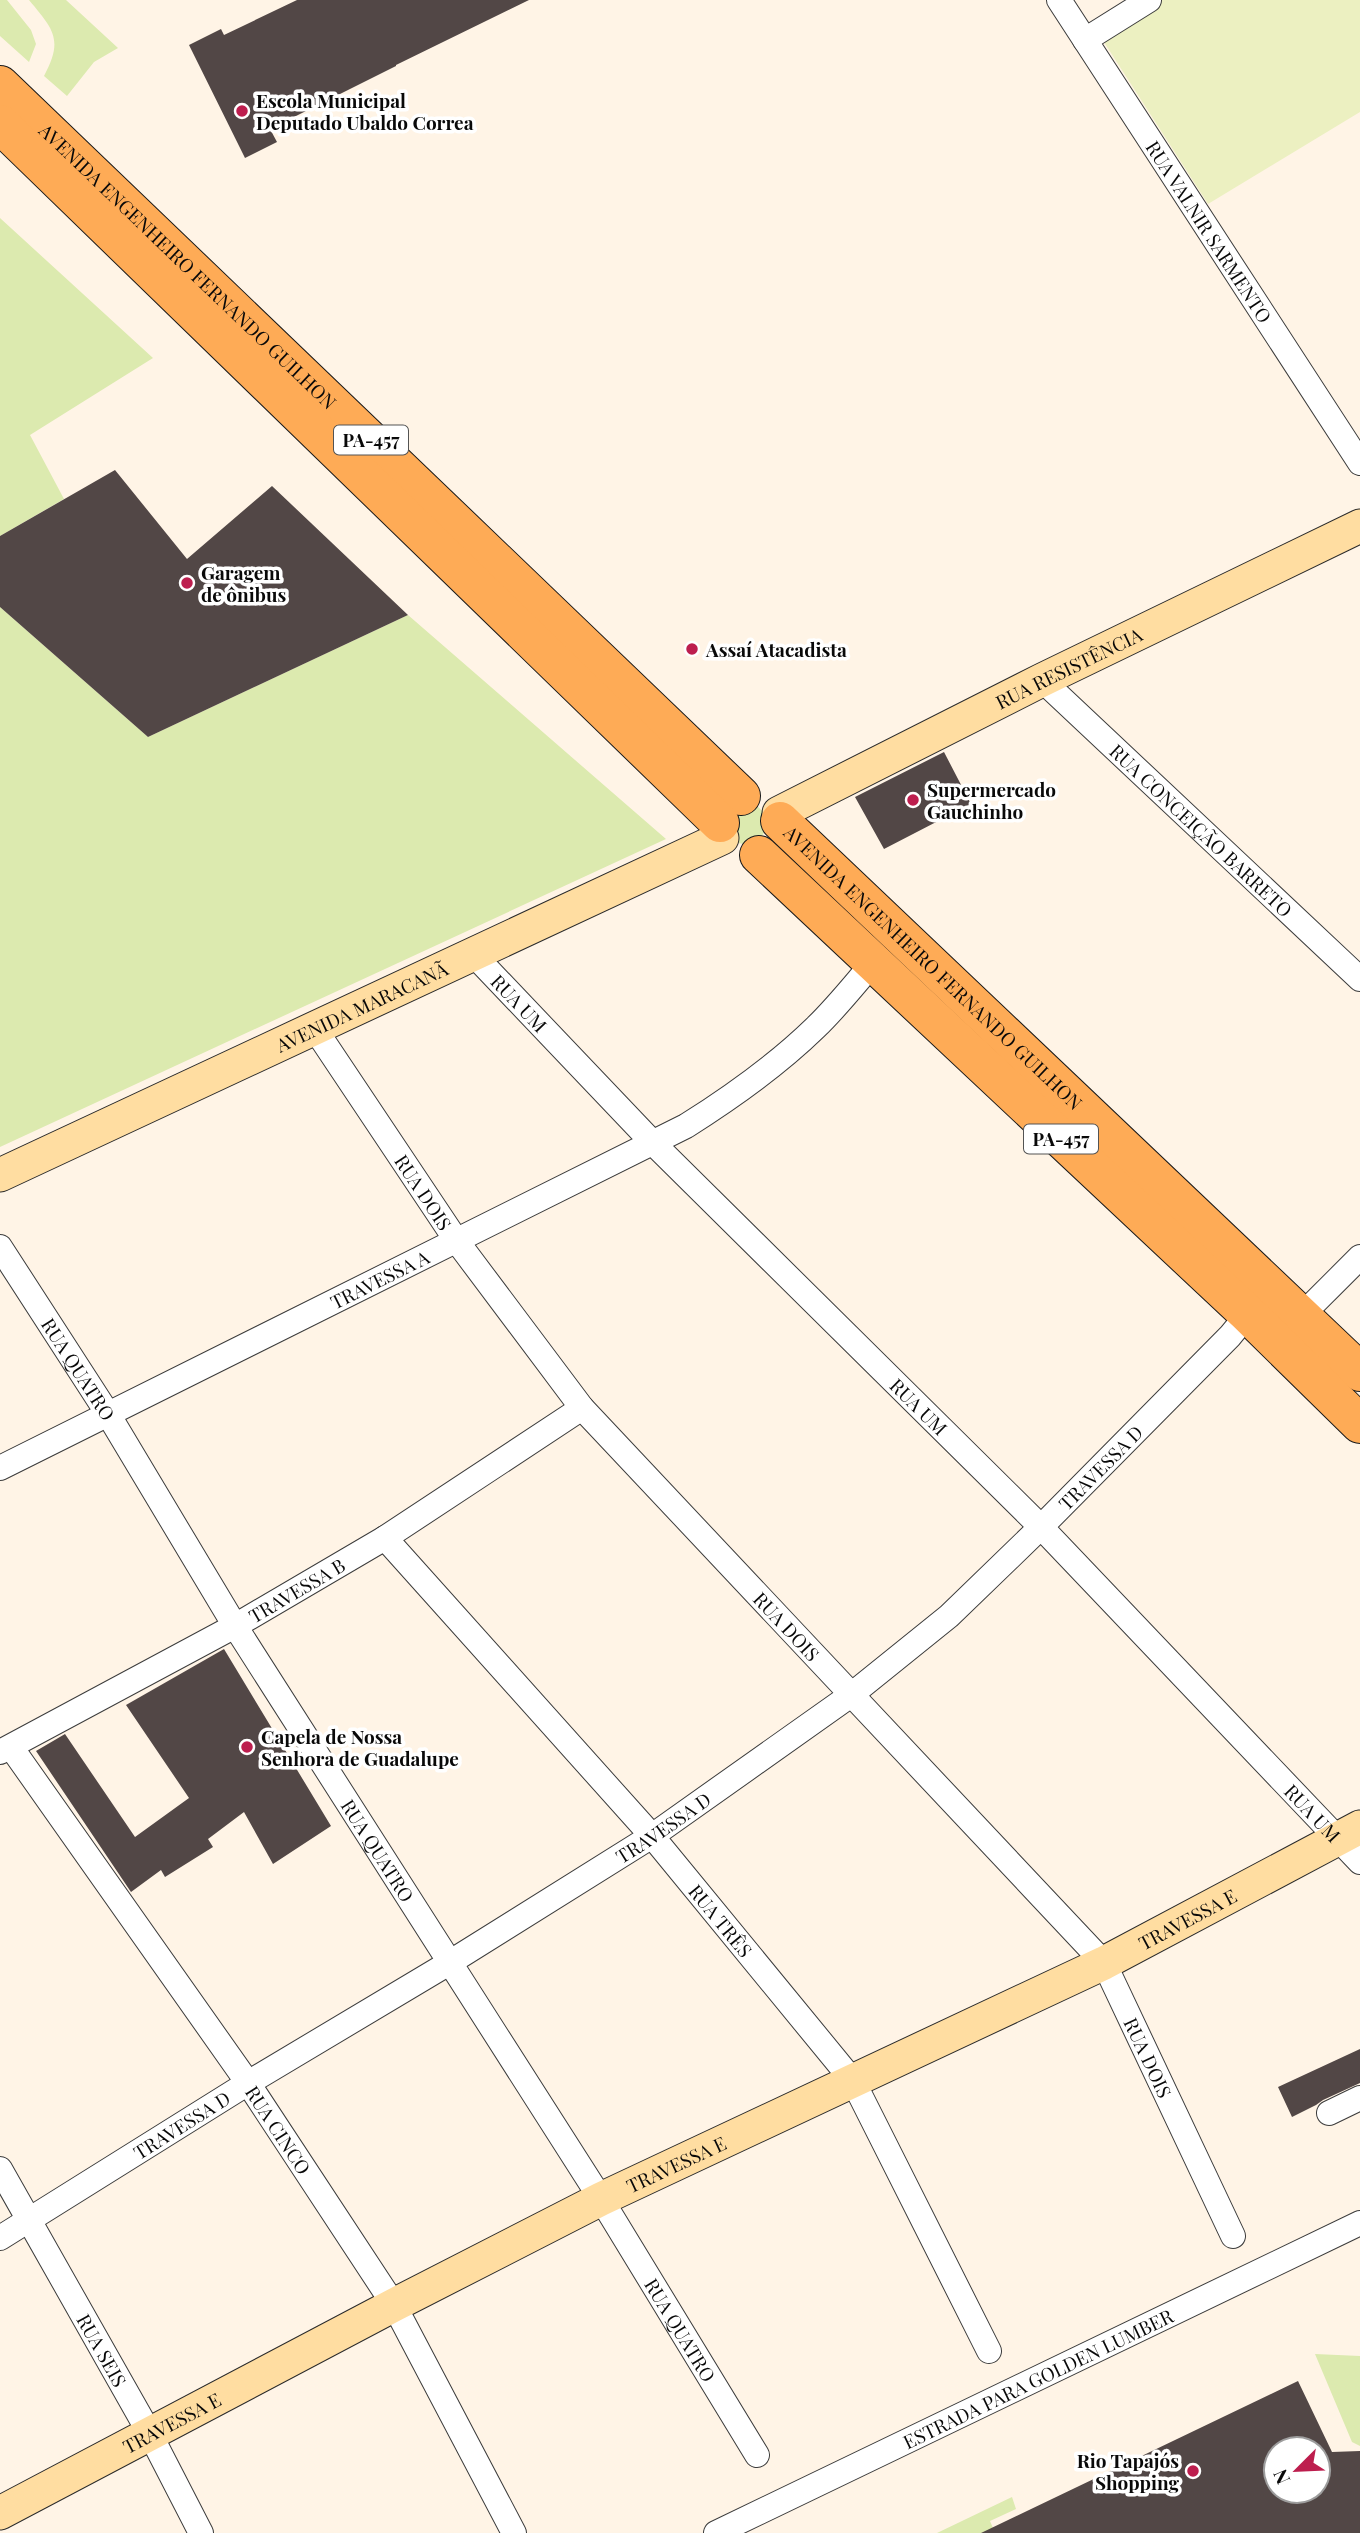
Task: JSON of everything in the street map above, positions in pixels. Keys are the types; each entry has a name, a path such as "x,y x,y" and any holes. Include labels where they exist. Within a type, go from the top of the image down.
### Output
{"main road":[{"name":"AVENIDA ENGENHEIRO FERNANDO GUILHON","path":"0,85 728,819 731,849 737,853 759,855 766,852 776,842 781,828 779,817"},
{"name":"AVENIDA ENGENHEIRO FERNANDO GUILHON","path":"0,124 728,819"},
{"name":"AVENIDA ENGENHEIRO FERNANDO GUILHON","path":"728,819 763,797 779,817 1360,1372"},
{"name":"AVENIDA ENGENHEIRO FERNANDO GUILHON","path":"759,855 1248,1314 1360,1424"}],"street":[{"name":"RUA VALNIR SARMENTO","path":"1059,0 1360,463"},
{"path":"1085,40 1149,0"},
{"name":"RUA RESISTÊNCIA","path":"779,817 1042,680 1360,526"},
{"name":"RUA CONCEIÇÃO BARRETO","path":"1042,680 1360,979"},
{"name":"AVENIDA MARACANÃ","path":"0,1175 474,955 728,819"},
{"name":"RUA UM","path":"474,955 653,1143 1041,1527 1353,1843"},
{"name":"TRAVESSA A","path":"0,1468 686,1126 773,1066 817,1027 873,963"},
{"name":"RUA DOIS","path":"315,1029 456,1240 582,1408 1104,1963 1233,2236"},
{"name":"RUA QUATRO","path":"0,1247 108,1415 235,1626 601,2199 757,2455"},
{"path":"1301,1316 1360,1256"},
{"name":"TRAVESSA D","path":"0,2238 652,1836 851,1695 949,1616 1041,1527 1230,1336 1248,1314"},
{"name":"TRAVESSA B","path":"6,1749 235,1626 384,1538 582,1408"},
{"name":"RUA TRÊS","path":"384,1538 652,1836 853,2081 989,2351"},
{"name":"RUA CINCO","path":"6,1749 248,2083 394,2305 514,2533"},
{"name":"TRAVESSA E","path":"0,2513 601,2199 1353,1843"},
{"path":"1329,2113 1360,2098"},
{"name":"RUA SEIS","path":"0,2169 150,2434 201,2533"},
{"name":"ESTRADA PARA GOLDEN LUMBER","path":"716,2533 1360,2223"}],"green space":[{"path":"0,0 7,0 31,30 36,44 29,62 0,36"},
{"path":"29,0 66,0 118,48 94,62 67,96 44,76 53,53 53,35"},
{"path":"1157,0 1360,0 1360,112 1208,204 1100,36"},
{"path":"0,218 153,358 30,435 64,499 0,536"},
{"path":"0,607 148,737 408,615 666,839 0,1147"},
{"path":"754,804 766,818 764,833 752,843 733,841 726,816"},
{"path":"1315,2354 1360,2356 1360,2446 1352,2442"},
{"path":"1012,2497 1016,2509 990,2521 995,2533 937,2533"}],"building":[{"path":"297,0 529,0 270,129 277,142 245,158 189,45 221,29 224,35"},
{"name":"Garagem de ônibus","path":"115,470 187,559 272,486 408,615 148,737 0,607 0,536"},
{"name":"Supermercado Gauchinho","path":"944,752 971,804 884,849 855,797"},
{"path":"224,1649 331,1826 273,1864 244,1812 208,1839 213,1847 165,1877 161,1870 131,1892 36,1751 65,1734 135,1837 189,1798 126,1705"},
{"path":"1360,2049 1360,2083 1292,2117 1278,2087"},
{"name":"Rio Tapajós Shopping","path":"1298,2381 1324,2435 1262,2435 1262,2505 1332,2505 1332,2452 1360,2451 1360,2533 981,2533"}],"place":[{"name":"Escola Municipal Deputado Ubaldo Correa","path":"242,111"},
{"name":"Garagem de ônibus","path":"187,583"},
{"name":"Assaí Atacadista","path":"692,649"},
{"name":"Supermercado Gauchinho","path":"913,800"},
{"name":"Capela de Nossa Senhora de Guadalupe","path":"247,1747"},
{"name":"Rio Tapajós Shopping","path":"1193,2471"}]}
